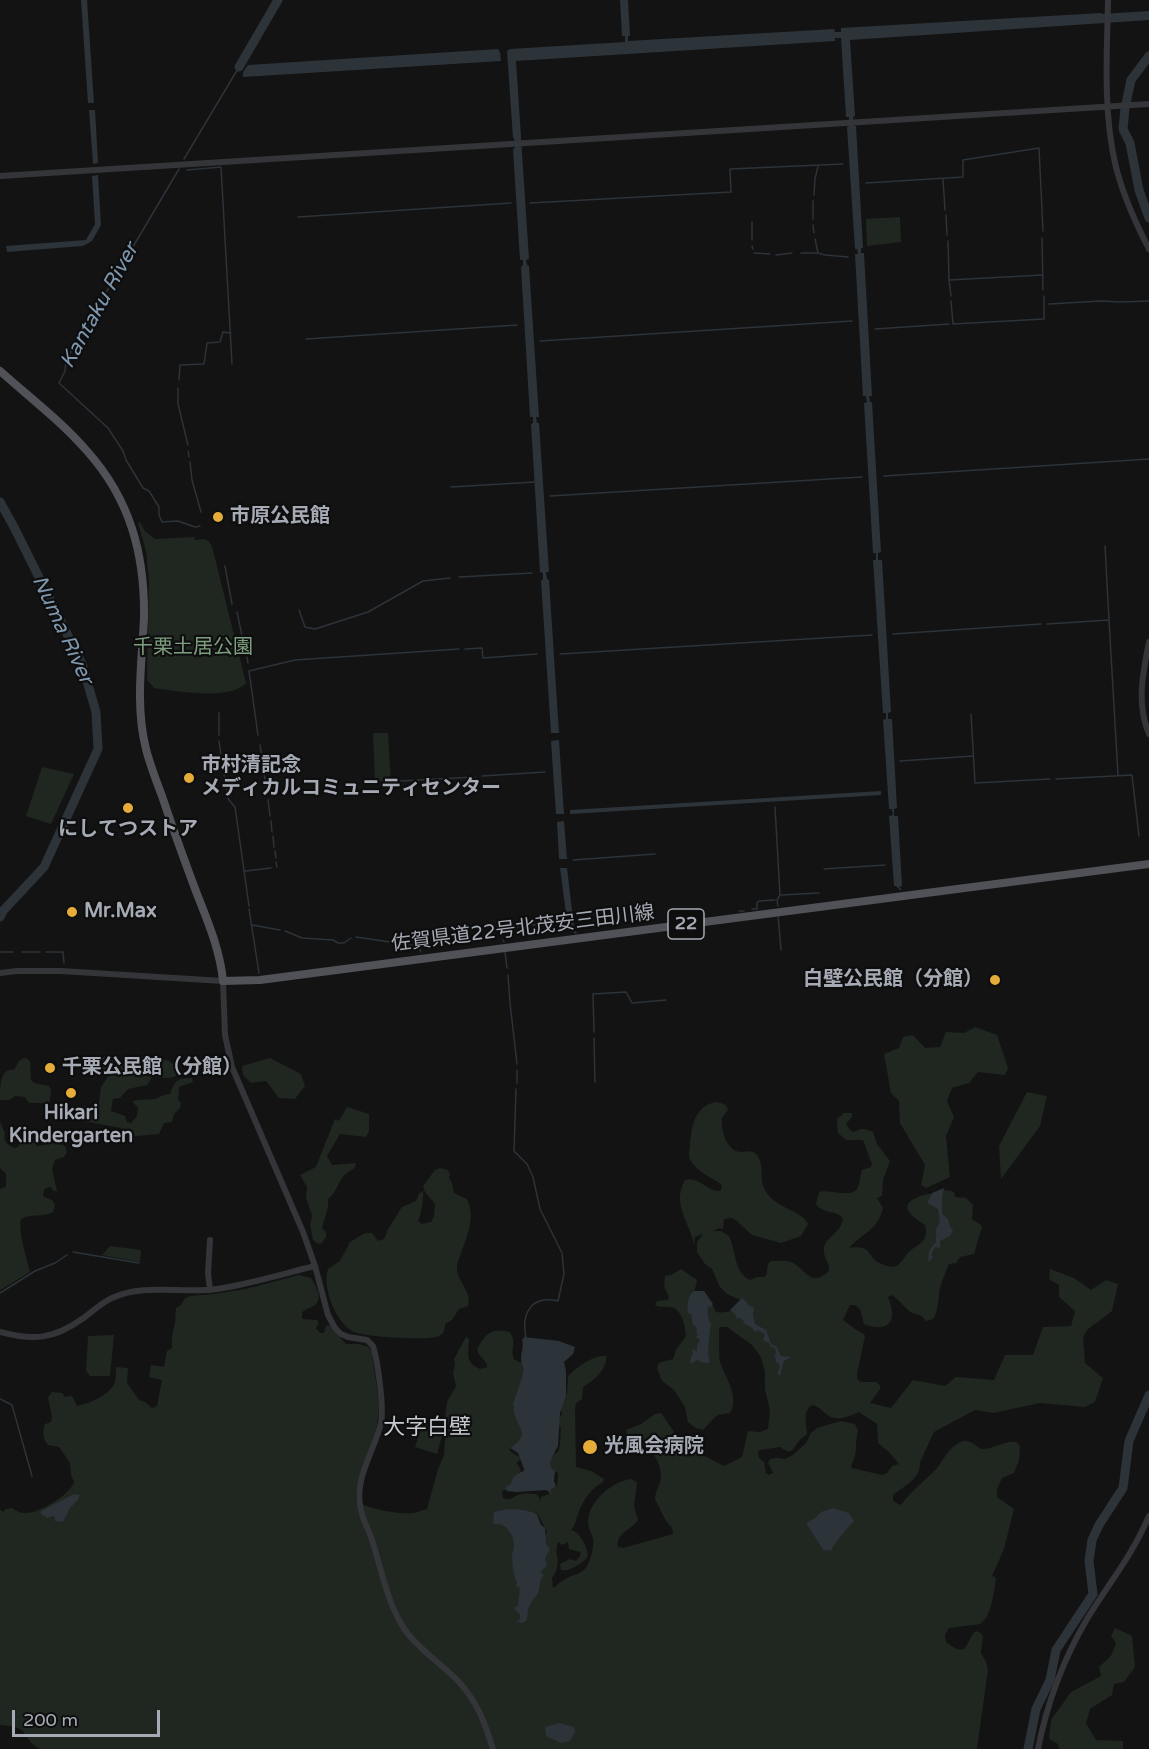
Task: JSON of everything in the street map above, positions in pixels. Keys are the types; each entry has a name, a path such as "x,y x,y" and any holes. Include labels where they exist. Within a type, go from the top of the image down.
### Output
{"main road":[{"path":"0,371 86,450 114,487 132,526 144,580 140,692 141,718 146,747 168,816 209,924 218,953 223,981"},
{"name":"佐賀県道22号北茂安三田川線","path":"223,981 260,980 1149,864"}],"street":[{"path":"1108,0 1108,107 1115,163 1138,228 1149,249"},
{"path":"0,176 1149,104"},
{"path":"1149,642 1141,700 1144,724 1149,734"},
{"path":"0,973 61,971 223,981 225,1035 232,1067 303,1232 315,1266 328,1316 335,1328 348,1337 371,1342 375,1350 382,1415 359,1483 358,1494 384,1586 406,1632 471,1696 483,1717 493,1749"},
{"path":"210,1240 208,1273 210,1290"},
{"path":"0,1332 32,1338 59,1333 112,1298 136,1291 210,1290 315,1266"},
{"path":"1038,1749 1052,1695 1068,1653 1096,1604 1125,1562 1149,1516"}],"green space":[{"path":"900,217 901,242 867,246 866,219"},
{"name":"千栗土居公園","path":"140,522 145,531 155,539 194,537 195,540 207,540 212,546 246,683 238,689 216,693 189,692 154,688 147,680 149,581 146,551 138,523"},
{"path":"373,733 388,733 391,781 375,781"},
{"path":"42,767 74,774 51,824 26,816"},
{"path":"975,1027 997,1035 1008,1068 1005,1075 978,1072 969,1083 952,1088 947,1101 954,1117 946,1136 950,1177 926,1188 921,1185 925,1165 900,1123 899,1101 891,1093 884,1054 899,1048 903,1037 913,1035 925,1048 940,1047 946,1032 964,1033"},
{"path":"92,1055 122,1061 132,1056 155,1057 169,1061 177,1067 176,1076 152,1077 147,1085 128,1089 120,1098 113,1099 111,1111 125,1116 127,1122 131,1123 137,1116 138,1107 133,1101 155,1099 170,1094 179,1080 192,1078 193,1082 179,1087 180,1108 174,1114 172,1122 164,1123 159,1134 125,1137 121,1128 78,1120 69,1117 66,1111 67,1106 95,1106 99,1103 101,1087 109,1075 105,1071 85,1067 82,1062 84,1058"},
{"path":"24,1058 30,1062 31,1080 34,1083 49,1086 50,1101 47,1103 29,1103 25,1097 15,1096 10,1100 0,1100 3,1075 9,1070 14,1070 19,1061"},
{"path":"270,1058 301,1074 305,1086 295,1099 279,1098 266,1081 251,1083 243,1075 242,1066"},
{"path":"1027,1092 1047,1096 1040,1126 1001,1179 999,1146"},
{"path":"716,1102 727,1106 728,1110 722,1118 722,1123 728,1144 740,1152 755,1153 760,1160 763,1187 766,1192 775,1202 802,1217 808,1224 801,1236 781,1243 752,1235 732,1218 724,1219 723,1229 713,1231 721,1231 729,1236 738,1267 750,1280 765,1277 771,1261 791,1262 813,1278 823,1276 829,1271 824,1247 843,1219 816,1204 819,1192 854,1192 858,1187 862,1170 871,1167 872,1164 863,1140 846,1140 838,1133 837,1119 844,1113 852,1113 852,1117 846,1124 850,1130 854,1132 864,1129 873,1132 877,1144 890,1161 883,1180 882,1196 877,1198 883,1208 880,1216 873,1227 849,1248 863,1248 878,1262 896,1266 924,1240 925,1236 925,1225 910,1213 907,1206 909,1202 922,1195 947,1190 954,1192 955,1197 966,1198 973,1205 972,1219 982,1227 974,1254 960,1257 956,1263 949,1264 940,1288 933,1319 926,1321 922,1316 910,1312 891,1295 888,1297 892,1311 891,1321 885,1326 872,1327 864,1324 860,1309 855,1305 850,1305 843,1320 865,1336 857,1379 861,1382 877,1382 880,1386 870,1403 891,1408 913,1380 945,1386 956,1377 994,1380 1005,1355 1033,1355 1043,1327 1071,1326 1075,1311 1059,1297 1059,1285 1049,1279 1050,1269 1074,1278 1091,1290 1106,1280 1118,1284 1112,1311 1087,1330 1083,1338 1085,1363 1103,1378 1095,1402 1085,1407 1040,1403 993,1413 975,1410 934,1432 915,1478 893,1495 893,1501 901,1505 938,1467 949,1451 961,1442 970,1442 982,1449 1013,1442 1017,1442 1020,1446 1019,1460 1014,1473 1002,1478 997,1489 997,1497 1014,1509 1004,1549 992,1576 996,1580 990,1610 980,1624 949,1628 945,1635 946,1642 959,1649 966,1647 976,1631 983,1636 981,1653 988,1669 977,1749 40,1749 33,1745 22,1730 0,1725 0,1509 3,1512 12,1508 26,1513 38,1510 60,1498 74,1482 70,1463 59,1447 48,1445 44,1438 45,1424 51,1422 52,1417 48,1397 52,1392 62,1393 65,1397 72,1396 77,1406 93,1401 112,1387 116,1367 128,1368 127,1383 139,1400 152,1408 157,1406 162,1380 149,1377 151,1365 164,1367 167,1351 172,1348 176,1308 190,1296 246,1289 299,1275 311,1278 319,1299 315,1305 302,1312 302,1319 317,1320 319,1323 316,1328 320,1333 324,1333 326,1326 329,1325 346,1344 369,1347 372,1353 378,1416 357,1485 356,1502 392,1512 413,1513 427,1509 444,1455 447,1402 456,1386 453,1373 454,1359 466,1337 469,1339 469,1360 480,1369 487,1367 487,1364 477,1349 483,1339 493,1331 510,1332 513,1339 514,1359 524,1363 523,1440 509,1449 521,1458 517,1463 521,1470 510,1488 502,1491 503,1498 506,1499 521,1494 536,1494 540,1502 541,1497 549,1494 549,1489 557,1486 558,1474 551,1467 550,1460 551,1455 558,1452 560,1446 559,1418 567,1393 568,1376 581,1365 606,1356 602,1370 583,1387 582,1399 576,1403 575,1410 576,1467 591,1471 604,1479 581,1506 571,1530 582,1540 588,1556 576,1566 568,1570 561,1570 560,1564 570,1559 576,1561 581,1554 569,1549 568,1542 562,1545 558,1542 558,1563 552,1578 553,1588 587,1566 593,1545 588,1523 589,1514 597,1499 617,1484 632,1479 637,1483 634,1507 638,1520 621,1535 618,1547 623,1548 673,1534 672,1528 655,1499 661,1477 658,1462 645,1446 627,1435 626,1430 661,1413 683,1445 724,1466 742,1457 748,1431 760,1432 768,1429 770,1410 761,1357 752,1345 727,1327 719,1328 720,1362 731,1387 733,1407 730,1413 718,1415 703,1430 688,1422 685,1407 674,1390 662,1381 657,1368 659,1363 673,1359 676,1350 686,1336 682,1318 674,1308 655,1305 657,1301 668,1300 664,1286 665,1276 681,1269 697,1280 694,1293 705,1361 706,1306 712,1304 716,1312 728,1312 745,1302 727,1294 720,1287 712,1269 705,1264 697,1252 697,1242 703,1234 695,1237 694,1245 681,1205 681,1188 685,1180 695,1180 715,1191 720,1191 722,1188 721,1184 697,1168 689,1156 695,1119 698,1113 709,1104","holes":["812,1405 833,1418 846,1417 859,1412 877,1424 878,1443 899,1464 892,1466 887,1473 882,1475 852,1468 858,1431 855,1424 841,1421 817,1428 793,1455 785,1459 770,1459 768,1463 773,1473 769,1475 766,1473 764,1462 759,1458 758,1452 780,1447 791,1451 807,1434 806,1414","536,1512 547,1532 544,1537 540,1571 511,1529 500,1522 534,1515"]},
{"path":"347,1107 369,1114 369,1131 366,1137 340,1134 327,1156 332,1165 356,1163 354,1168 342,1178 328,1199 322,1228 326,1232 326,1237 322,1243 318,1244 313,1240 310,1225 312,1216 306,1197 307,1187 300,1175 316,1167 335,1119 339,1121"},
{"path":"0,1122 5,1133 5,1141 11,1146 16,1148 19,1146 22,1138 32,1139 37,1146 44,1145 51,1140 65,1146 67,1152 64,1157 55,1160 52,1169 57,1191 50,1187 45,1189 43,1194 55,1205 53,1212 21,1219 22,1238 30,1272 0,1290 0,1189 6,1187 6,1174 0,1168"},
{"path":"440,1168 448,1170 454,1193 467,1199 470,1206 470,1226 457,1267 468,1296 468,1306 459,1309 452,1320 445,1324 439,1336 381,1337 352,1331 340,1320 331,1303 327,1285 328,1269 340,1261 350,1242 365,1233 372,1233 378,1241 384,1239 402,1207 416,1201 423,1191 418,1221 422,1224 431,1222 435,1204 423,1186 435,1170"},
{"path":"110,1246 141,1250 140,1262 102,1255"},
{"path":"114,1335 110,1376 90,1376 86,1371 88,1336"},
{"path":"423,1423 444,1429 437,1454 415,1447"},
{"path":"1115,1628 1132,1636 1135,1667 1124,1682 1114,1684 1112,1695 1090,1709 1086,1723 1096,1740 1123,1741 1123,1749 1059,1749 1058,1744 1049,1739 1051,1720 1071,1692 1101,1676 1099,1667 1111,1656 1116,1643 1111,1636"}],"shaded area":[{"path":"81,0 87,0 94,103 88,103"},
{"path":"620,0 628,0 630,36 628,36 628,41 834,29 835,32 841,32 841,28 1149,11 1149,20 850,40 855,116 853,117 854,126 856,126 863,248 861,248 861,253 864,253 872,396 869,396 872,402 881,552 878,553 878,560 882,560 891,712 888,713 888,719 892,719 897,808 894,809 894,816 898,816 902,886 899,887 902,890 894,886 889,816 893,815 892,809 889,809 883,720 886,719 886,713 883,713 873,560 876,560 876,553 873,553 864,403 867,402 866,396 863,396 855,254 858,254 855,249 847,127 849,117 846,117 841,38 835,38 835,41 516,61 529,259 526,260 529,266 539,417 536,417 539,423 549,572 546,572 549,580 559,733 551,733 541,580 543,580 543,573 540,572 531,424 533,417 530,417 521,267 523,260 520,260 513,149 515,148 507,51 625,42 625,36 622,36"},
{"path":"498,49 501,61 243,77 243,72 248,65"},
{"path":"89,110 95,110 98,163 93,164"},
{"path":"98,175 101,225 92,241 83,246 7,252 6,246 86,240 95,224 92,176"},
{"path":"559,740 564,814 556,814 551,741"},
{"path":"881,791 881,795 570,814 570,810"},
{"path":"564,821 567,859 559,859 557,822"},
{"path":"560,868 567,868 574,927 571,930 568,928"},
{"path":"944,1188 942,1214 948,1219 953,1230 950,1236 940,1241 940,1248 935,1247 931,1255 933,1257 928,1261 929,1251 936,1242 936,1229 940,1222 938,1209 927,1203 932,1193"},
{"path":"694,1291 704,1291 713,1304 711,1307 708,1306 711,1325 708,1351 710,1362 707,1363 697,1360 691,1364 690,1360 692,1349 697,1351 700,1340 696,1337 697,1328 692,1323 692,1315 688,1313 688,1301"},
{"path":"742,1298 754,1308 755,1324 766,1330 771,1344 776,1346 781,1356 791,1357 784,1361 780,1376 777,1373 780,1368 779,1364 774,1358 775,1348 763,1340 765,1334 758,1330 755,1332 740,1318 737,1319 730,1310"},
{"path":"524,1337 559,1341 575,1347 573,1354 564,1362 566,1396 560,1413 558,1446 550,1464 555,1470 556,1486 550,1490 551,1493 546,1490 507,1491 505,1488 511,1484 515,1476 524,1471 518,1453 510,1448 518,1442 522,1433 513,1405 523,1371 521,1359"},
{"path":"74,1494 80,1495 63,1522 55,1521 55,1517 48,1518 41,1514 41,1511"},
{"path":"833,1508 849,1513 854,1521 830,1552 829,1550 824,1551 806,1523 821,1512"},
{"path":"507,1509 537,1514 541,1525 545,1528 546,1544 550,1549 545,1558 547,1566 541,1571 544,1574 538,1593 528,1609 527,1620 523,1623 516,1622 520,1619 520,1614 514,1608 518,1606 520,1588 516,1586 513,1569 512,1537 505,1527 493,1522 494,1512"},
{"path":"559,1723 574,1727 575,1732 570,1741 561,1743 546,1736 545,1727"}],"waterway":[{"name":"Kantaku River","path":"239,67 278,0"},
{"path":"1149,56 1131,80 1123,129 1130,143 1139,190 1149,218"},
{"name":"Kantaku River","path":"184,159 239,67"},
{"path":"866,183 963,177 963,160 1039,148 1043,231"},
{"path":"530,203 731,192 730,169 843,164"},
{"path":"814,195 818,166"},
{"path":"187,170 221,167 232,364"},
{"name":"Kantaku River","path":"179,169 66,360 65,371 59,383 108,428 143,488 149,491 159,507 162,522 178,521 195,527 200,526"},
{"path":"943,179 945,210"},
{"path":"813,201 813,219"},
{"path":"298,217 511,203"},
{"path":"946,215 947,235"},
{"path":"752,222 752,240"},
{"path":"813,225 814,233"},
{"path":"1042,238 1043,290"},
{"path":"815,239 818,253 848,257"},
{"path":"948,241 951,296"},
{"path":"754,253 770,254"},
{"path":"776,255 792,253"},
{"path":"801,253 818,253"},
{"path":"949,280 1043,275"},
{"path":"951,301 953,324 1044,319 1044,296"},
{"path":"1049,304 1149,301"},
{"path":"540,341 852,321"},
{"path":"875,329 949,324"},
{"path":"306,339 517,325"},
{"path":"179,380 180,365 204,364 207,343 220,342 223,332 231,333"},
{"path":"178,388 178,404 188,445"},
{"path":"188,451 189,457"},
{"path":"884,476 1149,459"},
{"path":"190,462 192,480 201,512"},
{"path":"550,496 862,477"},
{"path":"451,487 535,482"},
{"name":"Numa River","path":"0,502 82,664 96,712 98,749 44,867 0,917"},
{"path":"1105,546 1109,620"},
{"path":"225,566 232,604"},
{"path":"459,577 532,573"},
{"path":"299,610 305,627 315,629 368,612 423,581 450,578"},
{"path":"237,612 245,650"},
{"path":"1047,624 1109,620 1118,775"},
{"path":"893,634 1041,624"},
{"path":"560,654 872,635"},
{"path":"465,649 482,648 483,658 537,654"},
{"path":"258,735 249,671 295,660 459,649"},
{"path":"247,657 248,663"},
{"path":"219,713 219,735"},
{"path":"971,714 975,783 1050,779"},
{"path":"219,741 221,756"},
{"path":"260,745 267,794"},
{"path":"900,761 973,756"},
{"path":"222,762 227,791"},
{"path":"482,776 545,772"},
{"path":"1056,779 1132,775 1139,836"},
{"path":"383,782 475,777"},
{"path":"228,797 235,807 249,906"},
{"path":"268,800 270,816"},
{"path":"775,807 780,895 777,900 778,906"},
{"path":"271,821 272,832"},
{"path":"273,836 274,847"},
{"path":"275,851 276,858"},
{"path":"573,860 655,854"},
{"path":"276,862 277,867"},
{"path":"824,869 885,865"},
{"path":"245,871 271,868"},
{"path":"781,895 819,893"},
{"path":"752,909 757,909 759,901 775,900"},
{"path":"249,909 259,973"},
{"path":"739,911 744,911"},
{"path":"778,915 781,950"},
{"path":"507,928 558,922"},
{"path":"252,925 280,930"},
{"path":"571,930 576,933"},
{"path":"285,931 302,938 333,940 338,943 344,943 351,938"},
{"path":"356,937 417,946"},
{"path":"419,948 421,952"},
{"path":"0,952 13,952"},
{"path":"22,952 40,952"},
{"path":"46,952 63,952 64,963"},
{"path":"505,952 507,968"},
{"path":"508,975 517,1064"},
{"path":"594,1032 593,994 626,992 632,1003 666,1000"},
{"path":"594,1038 595,1082"},
{"path":"517,1070 517,1083"},
{"path":"516,1089 514,1151 527,1164 533,1177 540,1209 562,1253 564,1274 558,1301 541,1301 530,1308 525,1321 526,1338"},
{"path":"73,1252 139,1263"},
{"path":"0,1293 35,1271 67,1255"},
{"path":"1028,1749 1036,1709 1050,1680 1056,1650 1093,1594 1089,1561 1092,1540 1123,1488 1129,1441 1149,1395"},
{"path":"0,1399 12,1405 32,1476"}],"place":[{"name":"市原公民館","path":"218,517"},
{"name":"市村清記念 メディカルコミュニティセンター","path":"189,778"},
{"name":"にしてつストア","path":"128,808"},
{"name":"Mr.Max","path":"72,912"},
{"name":"白壁公民館（分館）","path":"995,980"},
{"name":"千栗公民館（分館）","path":"50,1068"},
{"name":"Hikari Kindergarten","path":"71,1093"},
{"name":"光風会病院","path":"590,1447"}],"district":[{"name":"大字白壁","path":"427,1428"}]}
